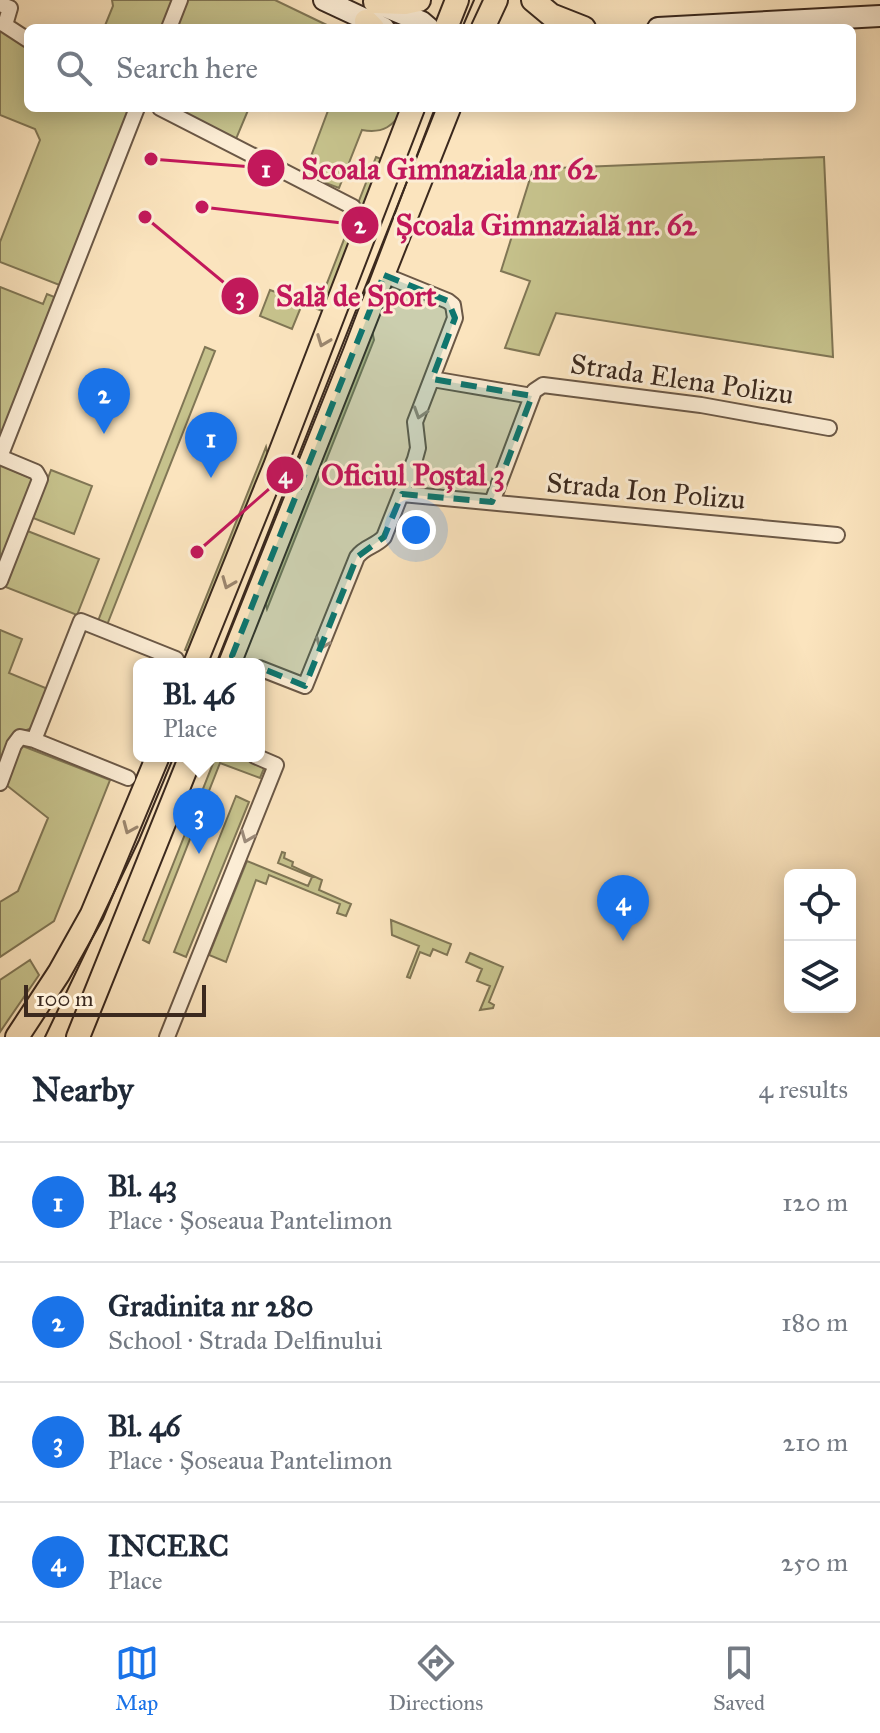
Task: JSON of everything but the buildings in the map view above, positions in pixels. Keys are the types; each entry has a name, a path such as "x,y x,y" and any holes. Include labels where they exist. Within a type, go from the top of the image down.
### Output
{"main road":[{"path":"324,0 374,16 424,24"},
{"path":"374,16 419,0"},
{"path":"448,24 457,0"},
{"path":"485,24 496,0"},
{"path":"533,0 551,15 574,24"},
{"path":"732,24 880,16"},
{"path":"186,658 275,466 411,112"},
{"path":"238,658 447,112"},
{"path":"17,1037 59,973 92,914 155,762"},
{"path":"78,1037 189,762"}],"street":[{"path":"171,24 180,0"},
{"path":"0,4 10,8 5,25 24,37"},
{"path":"0,581 40,479 36,472 0,457 135,112"},
{"path":"168,112 353,207"},
{"path":"265,670 305,686 357,557 364,548 378,544 384,537 418,448 415,422 455,318 453,305 384,275"},
{"name":"Strada Elena Polizu","path":"432,379 532,396"},
{"name":"Strada Elena Polizu","path":"492,502 532,396 543,385 701,405 829,428"},
{"name":"Strada Ion Polizu","path":"402,494 837,535"},
{"path":"34,740 81,621 177,658"},
{"path":"0,783 20,737 128,778"},
{"path":"167,1037 276,765 265,760"}],"highlighted area":[{"path":"384,275 448,301 455,318 432,379 532,396 492,502 402,494 384,537 357,557 305,686 232,656"}],"shaded area":[{"path":"112,0 173,0 164,24 106,24 113,6"},
{"path":"186,0 275,0 325,24 177,24"},
{"path":"0,30 24,44 24,112 129,112 62,286 0,262 0,242 40,140 35,129 0,115"},
{"path":"182,112 247,112 236,139"},
{"path":"328,112 401,112 387,127 376,131 362,130 339,188 304,175"},
{"path":"376,157 389,162 330,314 317,309"},
{"path":"824,157 833,357 556,313 539,355 505,348 530,281 501,271 533,169"},
{"path":"0,287 43,304 47,294 57,298 0,445"},
{"path":"270,290 303,302 292,329 260,316"},
{"path":"370,321 374,340 267,609 262,589"},
{"path":"205,347 215,351 107,625 98,621"},
{"path":"266,447 270,465 194,653 185,650"},
{"path":"0,465 35,480 0,570"},
{"path":"51,470 92,486 74,534 33,518"},
{"path":"25,530 99,559 77,615 3,586"},
{"path":"0,630 22,639 9,673 48,689 32,728 13,735 0,765"},
{"path":"20,745 110,780 54,921 0,957 0,902 18,891 48,818 5,784"},
{"path":"214,762 255,762 265,766 260,778 220,763 149,943 143,940"},
{"path":"236,796 249,802 186,957 174,952"},
{"path":"282,852 285,853 284,858 293,862 292,866 322,880 319,890 351,904 346,916 337,913 340,904 269,875 266,884 256,880 226,962 209,955 247,861 308,886 312,877 278,863"},
{"path":"391,920 451,944 447,955 433,949 430,956 420,952 410,978 407,977 419,946 392,935"},
{"path":"470,953 503,967 489,1002 494,1005 493,1008 480,1010 490,986 477,981 482,969 466,962"},
{"path":"30,960 39,975 0,1032 0,980"}],"tram line":[{"path":"464,24 474,0"},
{"path":"219,658 344,347 433,112"},
{"path":"45,1037 139,840 172,762"}],"place":[{"name":"Scoala Gimnaziala nr 62","path":"151,159"},
{"name":"Școala Gimnazială nr. 62","path":"202,207"},
{"name":"Sală de Sport","path":"145,217"},
{"name":"Gradinita nr 280","path":"104,434"},
{"name":"Bl. 43","path":"211,478"},
{"name":"Oficiul Poștal 3","path":"197,552"},
{"name":"Bl. 46","path":"199,854"},
{"name":"INCERC","path":"623,941"}]}
